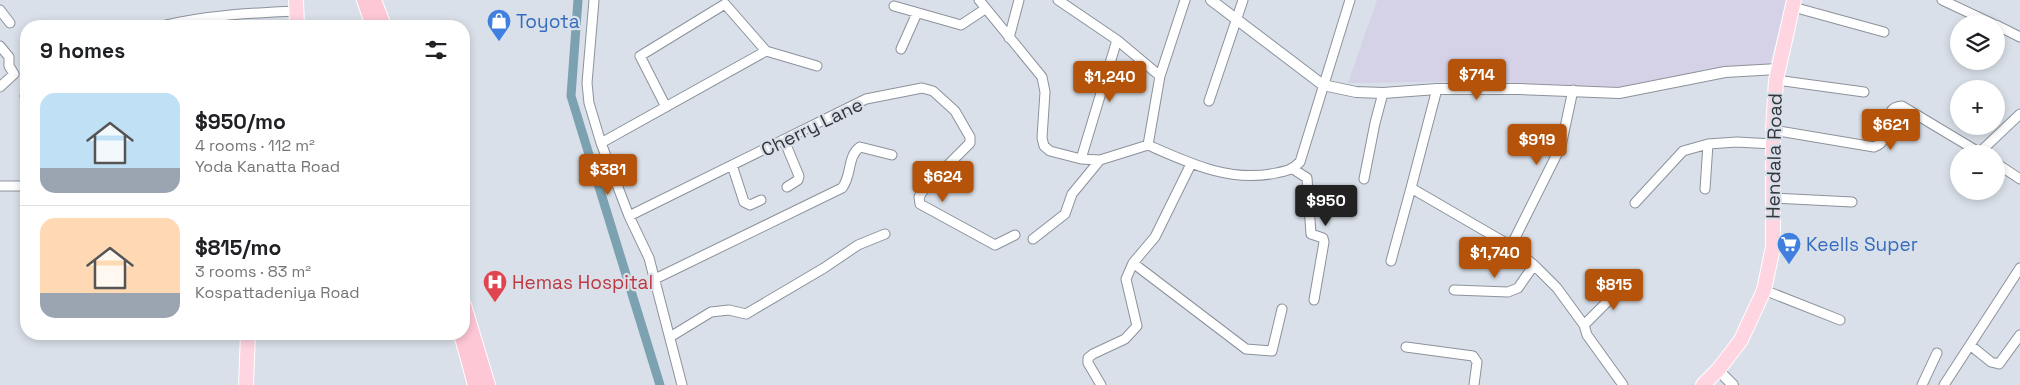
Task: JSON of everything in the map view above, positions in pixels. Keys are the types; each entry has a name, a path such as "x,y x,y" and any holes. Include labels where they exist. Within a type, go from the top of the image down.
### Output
{"highway":[{"path":"364,0 371,20"},
{"path":"374,0 382,20"},
{"path":"470,325 488,385"},
{"path":"463,340 475,385"}],"main road":[{"name":"Hendala Road","path":"1704,385 1741,340 1764,290 1773,247 1773,137 1777,75 1794,3"},
{"path":"296,5 297,20"},
{"path":"246,385 248,340"}],"street":[{"path":"594,0 587,83 589,104 601,144 629,216 649,258 682,385"},
{"path":"979,0 1042,77 1045,92 1042,138 1044,146 1050,151 1081,159 1100,160 1148,145 1191,164 1221,174 1261,176 1292,169 1300,162 1350,0"},
{"path":"1009,38 1019,0"},
{"path":"1058,0 1117,40 1160,76"},
{"path":"1148,145 1160,76 1185,0"},
{"path":"1211,0 1324,85 1356,92 1438,89 1574,90 1618,93 1725,72 1777,75 1864,92"},
{"path":"1209,101 1242,0"},
{"path":"1942,0 1974,15"},
{"path":"1794,3 1884,32"},
{"path":"666,107 640,56 725,4 766,51 817,66"},
{"path":"185,20 296,5"},
{"path":"894,6 961,25 985,9"},
{"path":"0,10 10,23"},
{"path":"902,49 917,14"},
{"path":"2005,30 2020,37"},
{"path":"1081,159 1117,40"},
{"path":"0,46 9,57 9,66 14,74 0,87"},
{"path":"601,144 766,51"},
{"name":"Cherry Lane","path":"629,216 866,99 922,88 933,91 955,111 970,137 970,143 924,189 919,197 920,204 995,245 1015,235"},
{"path":"1391,261 1438,89"},
{"path":"1511,246 1561,146 1574,90"},
{"path":"1364,179 1383,92"},
{"path":"1635,204 1683,151 1708,144 1773,137 1874,147 1882,143 1886,138 1889,114 1896,106 1902,106 1968,145"},
{"path":"1989,145 2020,114"},
{"path":"784,140 799,176 798,180 787,187"},
{"path":"1705,189 1708,144"},
{"path":"655,279 842,188 849,176 853,156 860,147 892,155"},
{"path":"1033,239 1066,214 1072,194 1100,160"},
{"path":"1101,385 1088,363 1088,358 1125,339 1136,326 1126,279 1133,263 1155,237 1191,164"},
{"path":"732,165 744,202 750,206 761,200"},
{"path":"1292,169 1307,178 1311,234 1322,238 1324,242 1314,300"},
{"path":"2005,169 2020,178"},
{"path":"0,186 20,186"},
{"path":"1411,188 1511,246 1534,265 1558,288 1584,324 1587,335 1623,385"},
{"path":"1773,198 1852,202"},
{"path":"670,337 711,312 729,310 746,314 824,268 858,245 885,234"},
{"path":"1133,263 1246,349 1272,351 1282,309"},
{"path":"1454,290 1508,292 1518,288 1534,265"},
{"path":"1944,385 2020,268"},
{"path":"1584,324 1627,282"},
{"path":"1764,290 1840,320"},
{"path":"1970,345 1991,362 1998,364 2020,335"},
{"path":"1406,347 1473,356 1477,362 1474,385"},
{"path":"1922,385 1937,353"},
{"path":"1718,370 1733,385"}],"shaded area":[{"path":"1377,0 1788,0 1768,69 1705,69 1659,84 1612,90 1495,81 1348,83"}],"waterway":[{"path":"578,0 571,96 660,385"}],"place":[{"name":"Toyota","path":"499,42"},
{"name":"Keells Super","path":"1789,265"},
{"name":"Hemas Hospital","path":"495,303"}]}
